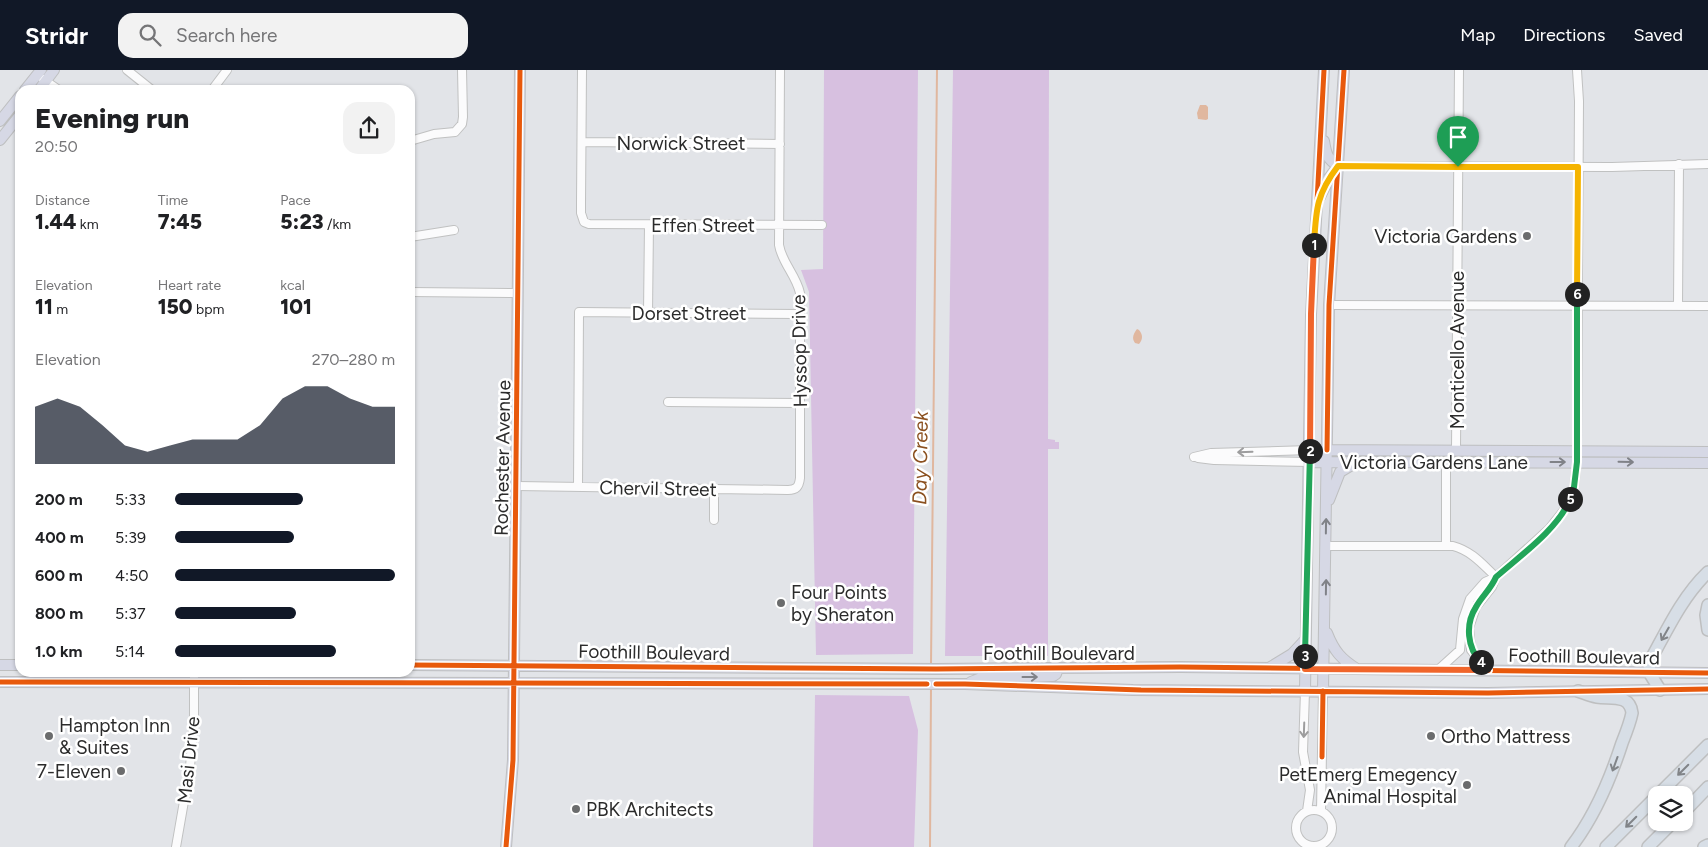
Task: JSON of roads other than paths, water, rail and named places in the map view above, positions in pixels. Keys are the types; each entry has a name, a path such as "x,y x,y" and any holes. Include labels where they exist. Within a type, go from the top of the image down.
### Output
{"highway":[{"path":"1660,690 1649,672 1650,661 1686,598 1696,583 1708,572"},
{"path":"1708,605 1706,615 1708,630"},
{"path":"1571,847 1588,823 1603,794 1614,768 1632,713 1629,705 1623,699 1618,697 1596,697 1578,691"},
{"path":"1667,786 1708,745"},
{"path":"1693,803 1708,787"},
{"path":"1606,847 1648,805"},
{"path":"1648,847 1664,831"},
{"path":"1704,847 1708,845"}],"main road":[{"path":"30,85 41,75 54,70"},
{"name":"Rochester Avenue","path":"506,847 512,760 514,682 520,70"},
{"path":"1305,691 1311,314 1324,70"},
{"path":"1323,691 1329,305 1344,70"},
{"path":"0,121 15,102"},
{"path":"0,140 15,120"},
{"path":"1320,128 1327,157 1338,166"},
{"path":"1316,208 1326,184 1338,166"},
{"name":"Victoria Gardens Lane","path":"1310,450 1708,452"},
{"name":"Victoria Gardens Lane","path":"1309,462 1708,463"},
{"path":"1327,506 1340,472 1358,462"},
{"path":"1325,628 1332,648 1346,662 1358,669"},
{"path":"1269,668 1292,654 1305,640"},
{"name":"Foothill Boulevard","path":"415,665 932,669 1439,669 1708,673"},
{"path":"0,666 15,666"},
{"path":"965,684 984,677 1053,676 1058,668"},
{"name":"Foothill Boulevard","path":"0,682 194,678 514,682 965,684 1133,690 1488,692 1708,689"}],"street":[{"path":"127,70 146,85"},
{"path":"216,85 227,70"},
{"path":"415,140 434,134 455,132 459,129 463,117 462,70"},
{"path":"582,70 582,142"},
{"name":"Hyssop Drive","path":"780,70 779,245 781,257 798,286 800,314 800,478 798,487"},
{"name":"Monticello Avenue","path":"1456,450 1459,70"},
{"path":"1439,669 1460,650 1462,619 1470,599 1485,582 1496,577 1549,529 1568,505 1572,495 1577,462 1577,70"},
{"path":"41,75 53,85"},
{"name":"Norwick Street","path":"582,142 780,144"},
{"name":"Effen Street","path":"582,142 581,213 584,222 589,224 822,225"},
{"path":"1678,306 1679,164"},
{"path":"1338,166 1578,167 1708,164"},
{"path":"648,313 649,225"},
{"path":"415,236 454,230"},
{"path":"415,292 518,293"},
{"path":"1329,305 1708,306"},
{"name":"Dorset Street","path":"578,487 579,312 800,314"},
{"path":"668,402 800,403"},
{"name":"Victoria Gardens Lane","path":"1309,462 1214,460 1194,457 1211,453 1310,450"},
{"path":"1446,462 1446,545"},
{"name":"Chervil Street","path":"517,486 788,490 794,490 798,487"},
{"path":"714,489 714,520"},
{"path":"1326,546 1446,545 1464,549 1496,577"},
{"path":"1488,670 1471,650 1469,628 1476,607 1492,587 1496,577"},
{"name":"Masi Drive","path":"176,847 190,767 194,717 194,678"},
{"path":"1305,691 1304,752 1310,790 1307,811"},
{"path":"1321,811 1323,691"},
{"path":"1307,811 1321,811 1327,815 1332,825 1330,836 1323,845 1304,844 1298,836 1296,826 1300,817 1307,811"}],"waterway":[{"name":"Day Creek","path":"931,665 937,70"},
{"name":"Day Creek","path":"930,847 931,687"}],"place":[{"name":"Victoria Gardens","path":"1527,236"},
{"name":"Four Points by Sheraton","path":"781,603"},
{"name":"Hampton Inn & Suites","path":"49,736"},
{"name":"Ortho Mattress","path":"1431,736"},
{"name":"7-Eleven","path":"121,771"},
{"name":"PetEmerg Emegency Animal Hospital","path":"1467,785"},
{"name":"PBK Architects","path":"576,809"}]}
